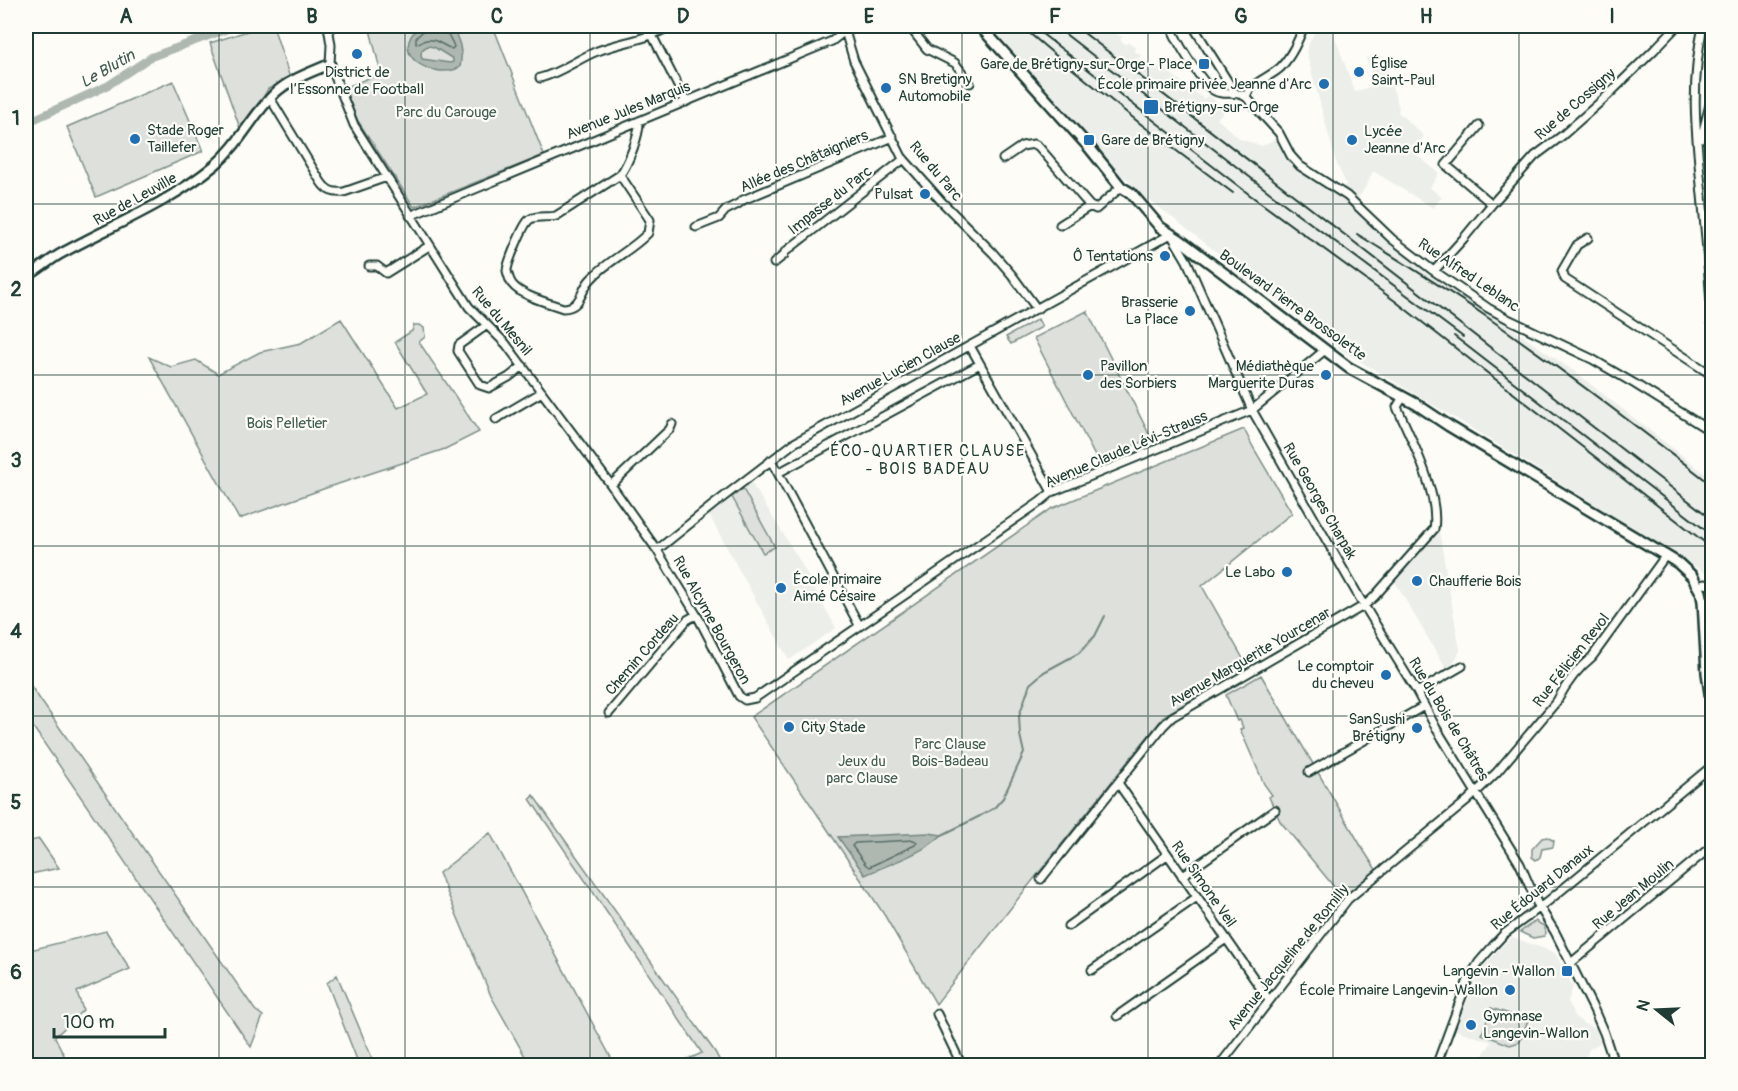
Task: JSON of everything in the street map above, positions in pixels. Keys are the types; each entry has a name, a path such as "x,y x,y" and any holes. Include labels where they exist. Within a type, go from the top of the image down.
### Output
{"main road":[{"name":"Boulevard Pierre Brossolette","path":"980,26 1088,146 1121,187 1131,193 1160,228 1349,368 1403,397 1666,555 1686,569 1699,586"},
{"path":"1699,586 1703,601 1707,673 1713,706"}],"street":[{"path":"328,26 331,45 330,64"},
{"path":"649,26 686,102"},
{"path":"540,78 554,74 579,59 606,48 652,35 670,26"},
{"path":"909,26 927,49 955,63 970,83"},
{"path":"1171,26 1206,86 1216,92 1241,93 1246,97 1250,89 1276,71 1288,58 1304,26"},
{"path":"1193,26 1235,93"},
{"name":"Rue de Cossigny","path":"1434,271 1535,156 1607,96 1677,26"},
{"path":"1703,26 1695,82 1695,121 1713,323"},
{"name":"Avenue Jules Marquis","path":"410,216 832,41 848,27"},
{"name":"Rue du Parc","path":"848,27 854,61 904,159 942,202 993,253 1036,309"},
{"name":"Rue de Leuville","path":"26,277 62,253 140,213 191,183 224,156 275,93 292,82 330,64"},
{"name":"Rue du Mesnil","path":"330,64 354,125 469,307 506,344 657,550"},
{"name":"Rue Alfred Leblanc","path":"1246,97 1279,133 1291,156 1300,166 1347,196 1392,239 1434,271 1502,316 1592,359 1704,427 1713,430"},
{"path":"1701,139 1713,97"},
{"path":"270,98 328,190 337,193 344,192 387,177"},
{"path":"620,175 650,220 648,233 593,276 576,303 570,308 562,308 519,291 512,284 507,268 524,227 529,220 556,216 620,175 636,140 639,121"},
{"path":"1479,126 1446,165 1492,204"},
{"name":"Allée des Châtaigniers","path":"696,227 719,218 726,210 743,200 893,138"},
{"path":"1004,159 1022,146 1034,144 1038,146 1093,209 1098,208 1121,187"},
{"name":"Impasse du Parc","path":"774,263 904,159"},
{"path":"1060,225 1090,206"},
{"name":"Avenue Lucien Clause","path":"657,550 794,443 1171,234"},
{"name":"Rue Georges Charpak","path":"1171,234 1186,261 1252,410 1365,605"},
{"path":"1588,238 1577,245 1562,271 1565,279 1713,375"},
{"path":"369,266 376,266 386,273 429,246"},
{"path":"487,325 457,348 480,385 489,388 523,366"},
{"path":"970,346 1052,492"},
{"name":"Avenue Claude Lévi-Strauss","path":"746,700 755,698 1031,509 1052,492 1252,410 1325,350"},
{"path":"778,473 980,364"},
{"path":"496,419 542,392"},
{"path":"1365,605 1434,529 1435,520 1430,490 1422,464 1398,407 1403,397"},
{"path":"611,485 670,429 672,424"},
{"path":"771,460 859,625"},
{"name":"Rue Alcyme Bourgeron","path":"657,550 696,615 739,696 746,700"},
{"name":"Rue Félicien Revol","path":"1492,777 1592,657 1666,555"},
{"path":"1699,586 1713,585"},
{"name":"Rue du Bois de Châtres","path":"1365,605 1442,738 1520,864 1540,908 1599,1020 1615,1065"},
{"name":"Avenue Marguerite Yourcenar","path":"1041,879 1172,717 1365,605"},
{"name":"Chemin Cordeau","path":"609,713 687,620 696,615"},
{"path":"1417,692 1462,666"},
{"path":"1309,772 1424,706"},
{"name":"Rue Édouard Danaux","path":"1436,1065 1462,994 1479,962 1504,934 1540,908 1713,766"},
{"name":"Avenue Jacqueline de Romilly","path":"1219,1065 1348,899 1467,801 1492,777"},
{"name":"Rue Simone Veil","path":"1118,783 1269,1000"},
{"path":"1182,876 1275,810"},
{"name":"Rue Jean Moulin","path":"1571,963 1713,846"},
{"path":"1068,926 1167,855"},
{"path":"1092,970 1197,897"},
{"path":"1117,1016 1226,939"},
{"path":"937,1014 962,1065"}],"shaded area":[{"path":"995,26 1103,26 1122,37 1120,40 1125,44 1130,43 1135,47 1135,51 1141,55 1138,59 1141,61 1143,59 1153,67 1161,66 1204,99 1208,95 1226,109 1217,119 1240,139 1262,146 1277,138 1289,161 1302,173 1350,205 1389,241 1430,272 1575,372 1712,479 1712,577 1343,351 1150,200 1147,201 1111,165 996,32"},
{"path":"1317,26 1331,26 1355,92 1375,85 1366,58 1374,55 1381,56 1399,107 1398,112 1424,136 1413,152 1439,173 1430,188 1442,197 1433,208 1373,171 1358,198 1343,188 1346,184 1336,162 1306,51"},
{"name":"École primaire Aimé Césaire","path":"751,482 798,558 836,628 789,660 709,515"},
{"path":"1439,531 1460,651 1448,672 1395,582"},
{"path":"1512,937 1555,953 1573,986 1568,1001 1574,1016 1584,1024 1596,1029 1600,1043 1589,1049 1583,1065 1476,1065 1492,1042 1456,1030 1481,970"}],"green space":[{"path":"263,26 273,26 290,78 268,89 242,134 210,43"},
{"name":"Parc du Carouge","path":"369,26 493,26 544,155 414,207 358,121 344,88 381,73"},
{"name":"Stade Roger Taillefer","path":"173,81 203,151 96,197 67,127"},
{"path":"1087,311 1151,438 1098,462 1034,338"},
{"name":"Bois Pelletier","path":"341,319 398,408 427,394 395,342 412,331 414,325 424,328 425,337 419,342 479,432 445,449 239,519 149,357 171,367 196,360 218,374 260,352 301,343"},
{"path":"1038,319 1042,327 1011,344 1006,337"},
{"name":"Parc Clause Bois-Badeau","path":"1244,429 1292,513 1202,586 1250,667 1165,715 936,1004 885,916 751,717 1051,509"},
{"path":"743,489 775,547 763,553 732,497"},
{"path":"1261,675 1377,871 1344,899 1280,821 1269,797 1272,795 1264,784 1240,729 1243,728 1240,720 1237,721 1226,695"},
{"path":"26,679 255,1010 263,1016 251,1047 26,719"},
{"path":"533,795 722,1065 676,1065 702,1053 530,799"},
{"path":"490,833 615,1065 530,1065 491,996 439,873"},
{"path":"1547,837 1554,841 1553,847 1542,849 1540,857 1536,860 1532,857 1532,849 1542,838"},
{"path":"39,839 59,868 26,875 26,842"},
{"path":"1535,921 1544,926 1546,933 1544,936 1533,938 1520,932"},
{"path":"106,931 130,969 77,992 83,1010 55,1037 69,1065 26,1065 26,951"},
{"path":"337,975 375,1065 359,1065 327,983"},
{"path":"1491,1008 1528,1020 1520,1042 1510,1045 1482,1034"}],"water":[{"path":"420,26 448,26 460,44 460,67 439,71 418,63 411,56 408,47 411,37","holes":["428,46 434,47 453,59 453,62 422,59 422,50"]},
{"path":"929,833 942,835 916,853 865,875 838,837"}],"waterway":[{"name":"Le Blutin","path":"26,123 107,86 151,57 236,26"},
{"path":"942,835 994,808 1003,798 1024,753 1019,716 1030,684 1044,672 1079,653 1095,636 1105,616"}],"railway":[{"path":"1021,26 1142,125 1233,193"},
{"path":"1032,26 1250,195 1395,301 1712,548"},
{"path":"1055,26 1278,199 1463,337"},
{"path":"1075,26 1712,519"},
{"path":"1357,234 1453,294 1513,335 1600,398 1712,485"},
{"path":"1454,336 1712,535"}],"place":[{"name":"District de l’Essonne de Football","path":"357,54"},
{"name":"Gare de Brétigny-sur-Orge - Place","path":"1204,64"},
{"name":"Église Saint-Paul","path":"1359,72"},
{"name":"École primaire privée Jeanne d'Arc","path":"1324,84"},
{"name":"SN Bretigny Automobile","path":"886,88"},
{"name":"Brétigny-sur-Orge","path":"1151,107"},
{"name":"Stade Roger Taillefer","path":"135,139"},
{"name":"Gare de Brétigny","path":"1089,140"},
{"name":"Lycée Jeanne d'Arc","path":"1352,140"},
{"name":"Pulsat","path":"925,194"},
{"name":"Ô Tentations","path":"1165,256"},
{"name":"Brasserie La Place","path":"1190,311"},
{"name":"Pavillon des Sorbiers","path":"1088,375"},
{"name":"Médiathèque Marguerite Duras","path":"1326,375"},
{"name":"Le Labo","path":"1287,572"},
{"name":"Chaufferie Bois","path":"1417,581"},
{"name":"École primaire Aimé Césaire","path":"781,588"},
{"name":"Le comptoir du cheveu","path":"1386,675"},
{"name":"City Stade","path":"789,727"},
{"name":"SanSushi Brétigny","path":"1417,728"},
{"name":"Langevin - Wallon","path":"1567,971"},
{"name":"École Primaire Langevin-Wallon","path":"1510,990"},
{"name":"Gymnase Langevin-Wallon","path":"1471,1025"}],"district":[{"name":"ÉCO-QUARTIER CLAUSE - BOIS BADEAU","path":"928,459"}],"park label":[{"name":"Jeux du parc Clause","path":"862,770"}]}
